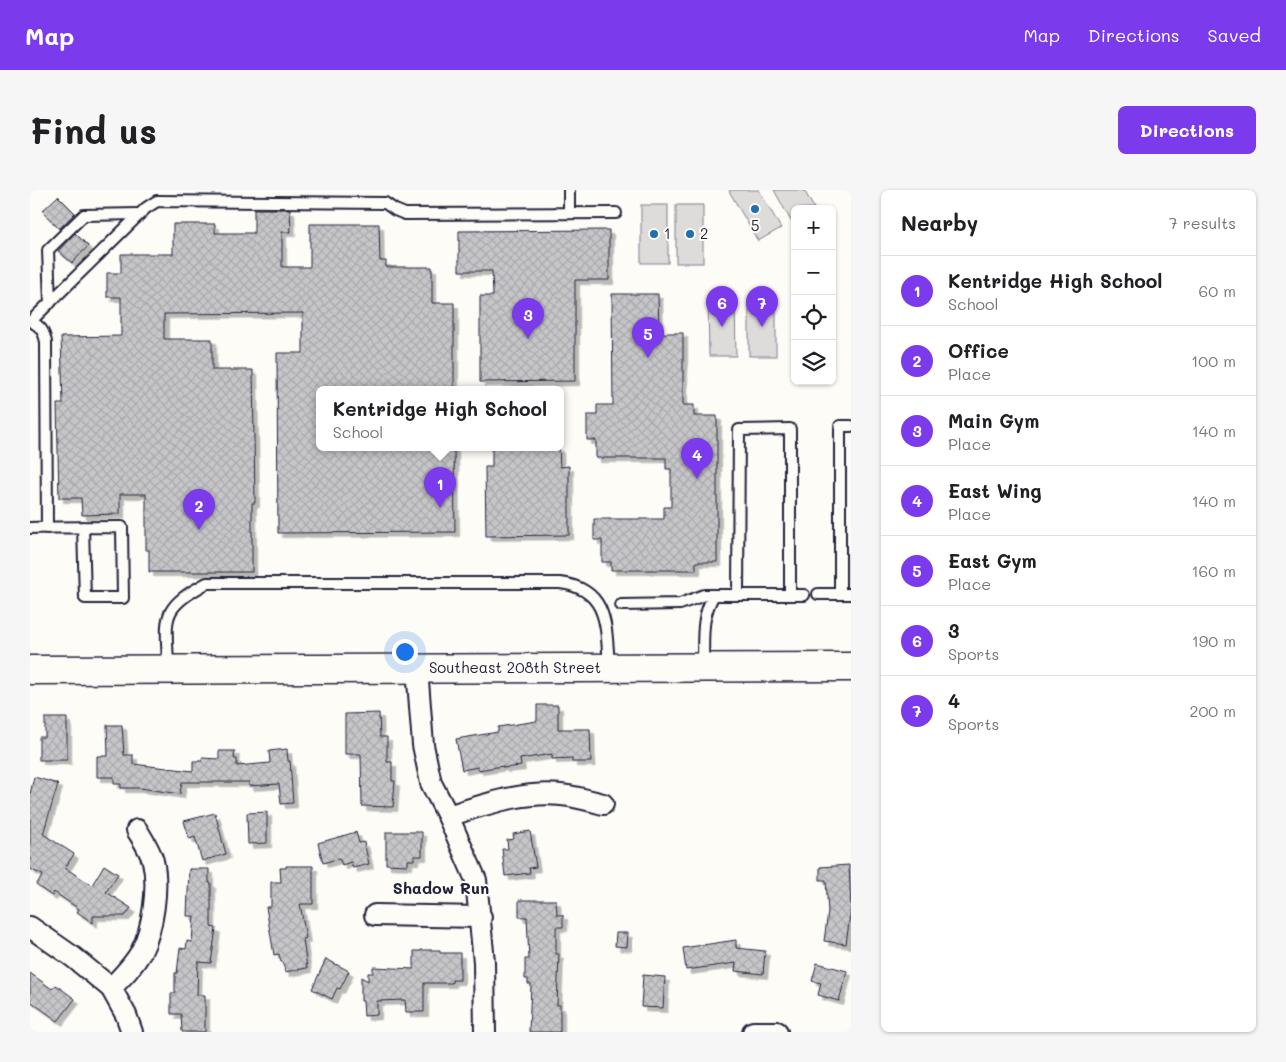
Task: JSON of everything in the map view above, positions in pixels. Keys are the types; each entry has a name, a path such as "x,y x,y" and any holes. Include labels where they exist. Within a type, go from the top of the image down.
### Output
{"main road":[{"name":"Southeast 208th Street","path":"30,670 851,667"}],"street":[{"path":"417,668 423,745 431,783 448,816 476,880 481,917 486,1032"},
{"path":"448,816 489,803 535,795 568,795 603,804"},
{"path":"111,988 128,971 140,953 152,920 153,861 148,848 137,830"},
{"path":"374,915 481,917"},
{"path":"30,927 111,988 126,1015 132,1032"},
{"path":"754,1032 777,1032"}],"lane":[{"path":"568,190 569,213"},
{"path":"47,528 46,342 44,332 37,324 30,321 139,214 157,201 385,203 405,214 616,213"},
{"path":"50,303 48,250 84,215 139,214"},
{"path":"818,594 846,594 846,426"},
{"path":"738,595 739,430 790,429 790,595"},
{"path":"30,528 83,527 122,527 123,598 85,598 83,527"},
{"path":"168,669 167,622 169,612 178,600 207,583 572,584 584,588 602,610 606,623 610,668"},
{"path":"703,667 704,619 707,607 714,595"},
{"path":"621,605 680,604 698,596 714,595 804,595"}],"shaded area":[{"name":"5","path":"759,190 781,228 758,241 729,191"},
{"path":"774,190 804,190 812,205 791,205 791,221"},
{"name":"1","path":"641,205 668,205 668,263 641,263"},
{"name":"2","path":"676,205 703,205 703,263 676,263"},
{"path":"708,299 735,299 736,356 709,356"},
{"path":"749,299 776,299 776,356 749,356"}],"building":[{"path":"58,196 75,213 59,229 42,211"},
{"path":"254,209 290,209 291,232 282,232 282,267 310,267 310,224 379,224 380,261 386,261 386,267 432,267 432,303 454,303 454,386 316,386 316,451 454,451 455,532 278,533 277,353 303,353 303,313 164,314 164,339 212,339 212,370 253,370 255,503 252,503 252,572 149,572 149,550 146,550 146,494 120,494 120,514 82,515 81,498 59,498 57,404 63,404 61,337 121,336 121,297 107,297 107,273 121,273 121,254 173,254 173,224 215,224 215,233 254,233"},
{"path":"609,230 609,280 575,280 575,381 480,382 480,296 493,296 492,271 459,271 459,231"},
{"path":"75,233 88,246 72,263 58,251"},
{"path":"612,294 658,294 659,333 683,333 683,405 694,405 694,416 717,416 717,562 696,562 696,570 611,570 611,562 602,562 602,540 594,540 594,519 664,519 664,507 671,507 671,469 666,469 666,458 596,458 596,440 587,440 587,415 597,415 597,405 613,405"},
{"path":"492,451 559,451 560,467 569,466 569,535 486,536 485,467 492,467"},
{"path":"537,705 558,705 558,729 590,729 591,762 572,762 572,758 552,759 552,754 520,759 521,766 503,768 503,766 478,770 478,767 462,770 456,739 498,732 498,727 537,721"},
{"path":"379,713 380,737 387,737 387,762 392,762 392,781 395,781 393,807 362,806 361,754 345,754 345,714"},
{"path":"45,718 67,718 67,760 39,760 39,737 45,737"},
{"path":"107,725 122,725 124,755 133,755 133,764 193,771 193,761 202,761 202,758 219,759 219,751 235,751 234,759 237,759 237,766 270,763 269,751 287,749 288,761 290,761 293,803 281,804 279,784 249,786 249,782 182,782 180,794 140,788 121,788 121,784 114,784 114,777 97,777 97,756 108,756"},
{"path":"34,777 58,784 43,834 74,854 65,868 92,885 104,865 118,874 106,892 131,908 125,916 93,916 93,923 77,912 79,909 54,892 52,896 36,885 43,875 30,869 30,794"},
{"path":"267,812 267,843 248,844 247,813"},
{"path":"215,813 226,854 202,861 195,837 189,839 184,821"},
{"path":"530,831 536,867 529,868 530,873 505,876 502,849 508,849 507,840 514,839 513,834"},
{"path":"356,832 359,843 364,842 369,864 353,868 351,862 342,865 340,860 337,859 323,863 318,843"},
{"path":"386,832 422,832 422,856 414,856 414,860 408,860 408,865 386,864"},
{"path":"849,865 851,908 846,944 824,941 828,912 826,880 820,880 820,867"},
{"path":"286,866 313,866 313,904 300,904 306,938 303,939 307,968 285,972 279,954 274,955 266,907 271,907 271,882 281,882 280,868 286,868"},
{"path":"189,869 209,869 209,883 211,883 211,927 216,928 211,963 198,962 197,995 205,995 205,1032 182,1032 181,1014 171,1014 171,993 175,993 175,973 177,973 180,948 186,949 187,941 192,942 194,916 187,916"},
{"path":"519,900 556,900 557,915 563,915 563,927 556,927 556,954 559,954 557,1005 560,1005 560,1032 529,1032 531,984 528,984 528,979 525,979 525,959 529,959 527,917 519,917"},
{"path":"616,933 628,933 627,947 615,946"},
{"path":"736,940 736,948 765,951 763,974 735,971 736,963 686,970 683,948"},
{"path":"440,950 440,953 460,953 460,980 452,980 452,983 424,983 424,1012 406,1012 405,1000 377,1001 377,1015 364,1016 363,1001 361,1001 361,977 368,981 368,973 373,973 373,967 414,969 414,951"},
{"path":"326,959 349,971 340,989 337,988 332,999 312,989"},
{"path":"817,963 847,971 839,1001 818,995 821,983 812,981"},
{"path":"30,973 52,989 56,985 75,999 58,1021 30,1001"},
{"path":"643,975 665,977 663,1008 641,1007"}],"place":[{"name":"5","path":"755,209"},
{"name":"1","path":"654,234"},
{"name":"2","path":"690,234"},
{"name":"3","path":"722,327"},
{"name":"4","path":"762,327"},
{"name":"Main Gym","path":"528,339"},
{"name":"East Gym","path":"648,358"},
{"name":"East Wing","path":"697,479"},
{"name":"Kentridge High School","path":"440,508"},
{"name":"Office","path":"199,530"}],"district":[{"name":"Shadow Run","path":"441,888"}]}
